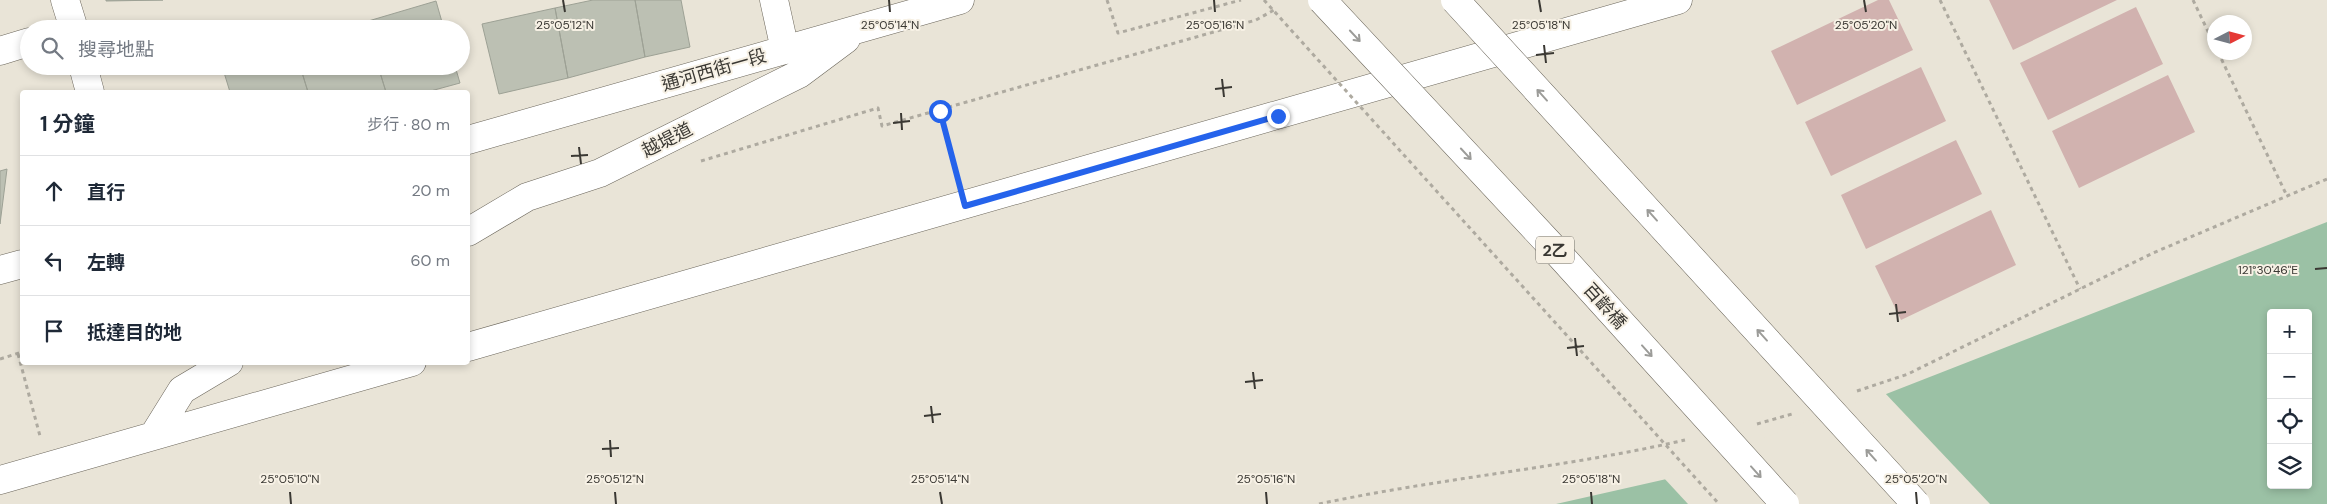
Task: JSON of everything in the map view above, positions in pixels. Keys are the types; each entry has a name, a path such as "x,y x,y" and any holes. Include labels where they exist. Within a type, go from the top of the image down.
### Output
{"main road":[{"path":"65,0 70,20"},
{"path":"774,0 785,50"},
{"name":"通河西街一段","path":"470,139 960,0"},
{"name":"百齡橋","path":"1322,0 1557,252 1785,504"},
{"path":"1456,0 1916,504"},
{"path":"470,346 1678,0"},
{"name":"越堤道","path":"470,231 527,197 600,174 799,74 857,30"},
{"path":"0,51 20,45"},
{"path":"86,75 90,90"},
{"path":"0,270 20,265"},
{"path":"154,435 182,390 224,365"},
{"path":"0,480 401,365"}],"path":[{"path":"1107,0 1118,33 1241,0"},
{"path":"1264,0 1719,504"},
{"path":"1940,0 2080,289"},
{"path":"2193,0 2207,29"},
{"path":"878,108 882,126 1256,20 1274,10"},
{"path":"2222,60 2287,196 2327,179"},
{"path":"940,111 965,206"},
{"path":"0,359 20,353"},
{"path":"23,365 48,466"}],"shaded area":[{"path":"1878,0 1889,0 1913,50 1797,105 1771,51"},
{"path":"1989,0 2117,0 2013,50"},
{"path":"2136,7 2163,64 2048,120 2020,63"},
{"path":"1921,67 1946,121 1831,176 1805,122"},
{"path":"2168,75 2195,132 2079,188 2052,131"},
{"path":"1956,140 1982,194 1866,249 1841,195"},
{"path":"1991,210 2016,265 1901,320 1875,266"},
{"path":"2327,222 2327,504 1556,504 1671,478"}],"pier":[{"path":"1884,392 1990,504 1688,504 1663,477"}],"building":[{"path":"106,0 163,0 106,1"},
{"path":"593,0 635,0 645,57 568,78 555,8"},
{"path":"635,0 681,0 690,47 645,57"},
{"path":"436,1 441,20 372,20"},
{"path":"555,8 568,78 499,94 482,24"},
{"path":"225,75 303,75 307,90 229,90"},
{"path":"303,75 381,75 385,90 307,90"},
{"path":"381,75 458,75 460,83 434,90 385,90"},
{"path":"7,169 0,224 0,171"}],"route":[{"path":"940,111 965,206 1278,116"}]}
